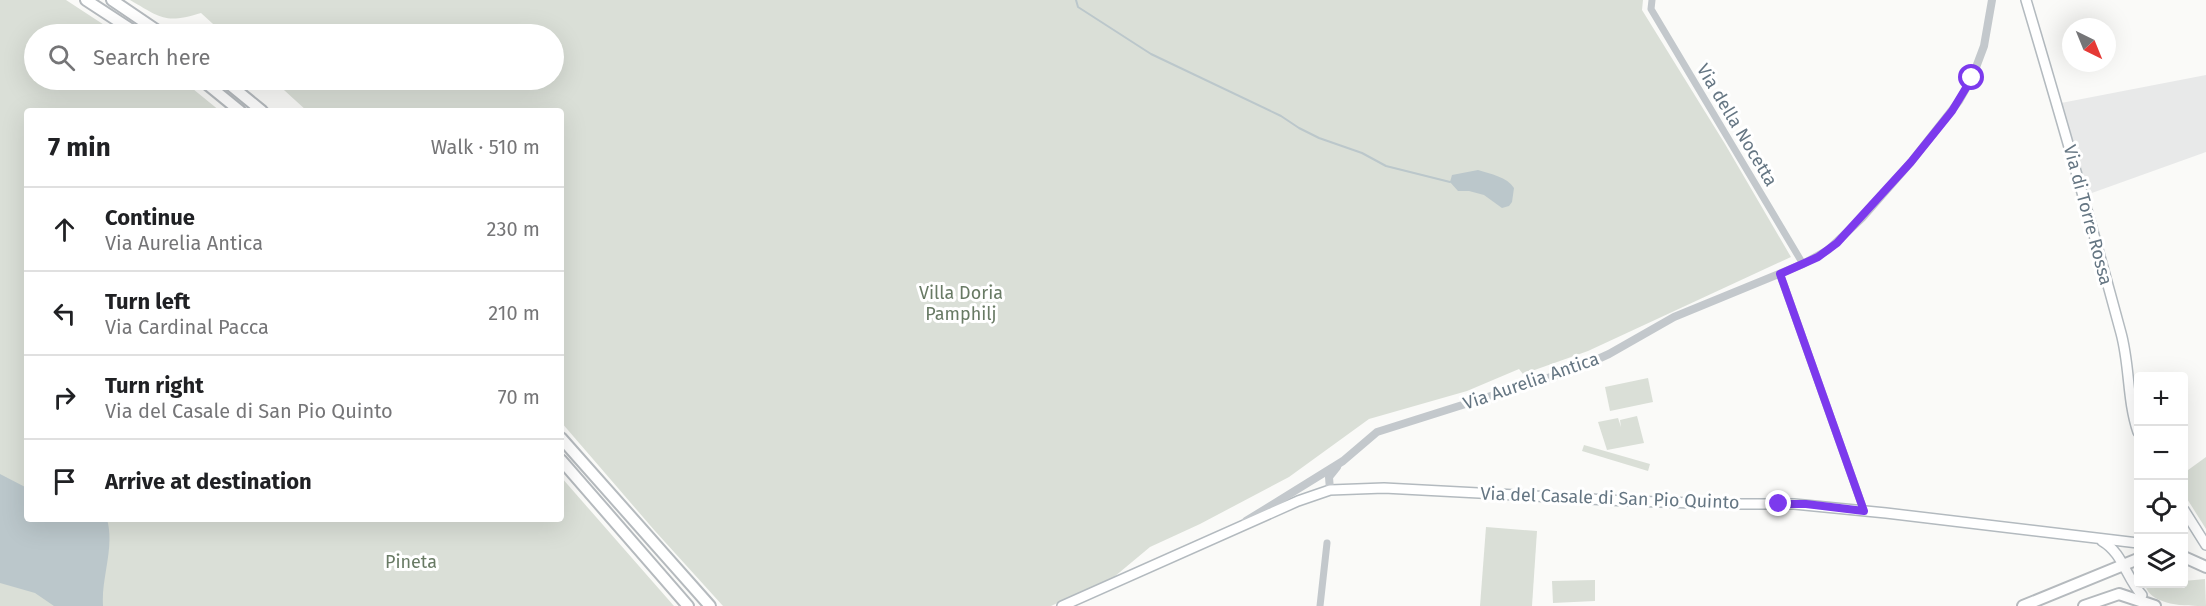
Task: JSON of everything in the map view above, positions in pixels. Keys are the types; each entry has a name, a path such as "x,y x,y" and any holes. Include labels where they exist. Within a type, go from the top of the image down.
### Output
{"main road":[{"path":"86,0 123,24"},
{"path":"112,0 147,24"},
{"name":"Via di Torre Rossa","path":"2026,0 2122,335 2137,426"},
{"path":"214,90 236,108"},
{"path":"236,90 258,108"},
{"path":"564,441 710,606"},
{"path":"564,463 688,606"},
{"name":"Via del Casale di San Pio Quinto","path":"1231,530 1292,503 1330,490 1384,488 1627,501 1794,504 2134,543"},
{"path":"2188,516 2206,545"},
{"name":"Via Aurelia Antica","path":"1062,606 1231,530"},
{"path":"2100,540 2114,550 2133,585 2153,605"},
{"path":"2188,559 2205,563"},
{"path":"2023,606 2134,561"},
{"path":"2139,588 2142,595"},
{"path":"2084,606 2119,594 2153,605"}],"street":[{"name":"Via della Nocetta","path":"1652,0 1651,9 1803,264"},
{"name":"Via Aurelia Antica","path":"1231,530 1343,460 1367,438 1382,429 1570,371 1609,354 1674,316 1780,274 1828,250 1850,230 1911,162 1952,111 1977,67 1987,35 1992,0"},
{"path":"1780,274 1864,511"},
{"path":"1330,490 1329,479 1343,460"},
{"path":"1320,606 1327,543"}],"shaded area":[{"path":"2206,75 2206,152 2089,194 2061,103"},
{"path":"1478,170 1498,176 1511,184 1514,188 1512,202 1509,206 1502,208 1484,195 1458,191 1450,182 1452,175"},
{"path":"0,474 24,486 24,522 108,522 109,552 103,606 54,606 35,593 0,583"}],"green space":[{"name":"Pineta","path":"0,0 66,0 103,24 24,24 24,90 194,90 216,108 24,108 24,522 564,522 564,480 674,606 0,606"},
{"name":"Villa Doria Pamphilj","path":"130,0 1643,0 1642,10 1725,144 1791,257 1588,351 1523,374 1519,369 1467,391 1369,419 1289,477 1200,524 1150,547 1114,577 1051,606 723,606 564,425 564,108 304,108 284,90 564,90 564,24 213,24 201,13 171,18 149,11"},
{"path":"1648,378 1653,402 1610,411 1605,387"},
{"path":"1637,416 1644,443 1607,450 1598,422 1618,418 1621,427 1620,420"},
{"path":"1584,445 1650,464 1648,471 1582,451"},
{"path":"2206,457 2206,529 2188,500 2188,470"},
{"path":"1486,527 1537,531 1532,606 1480,606"},
{"path":"2205,579 2206,606 2179,605 2162,601 2154,597 2147,588 2188,588 2188,581"},
{"path":"1595,580 1595,601 1553,603 1552,581"}],"waterway":[{"path":"1076,0 1078,7 1151,54 1281,116 1319,138 1362,153 1386,166 1450,182"}],"route":[{"path":"1779,504 1806,504 1864,511 1780,274 1818,257 1837,243 1862,218 1952,111 1972,78"}]}
